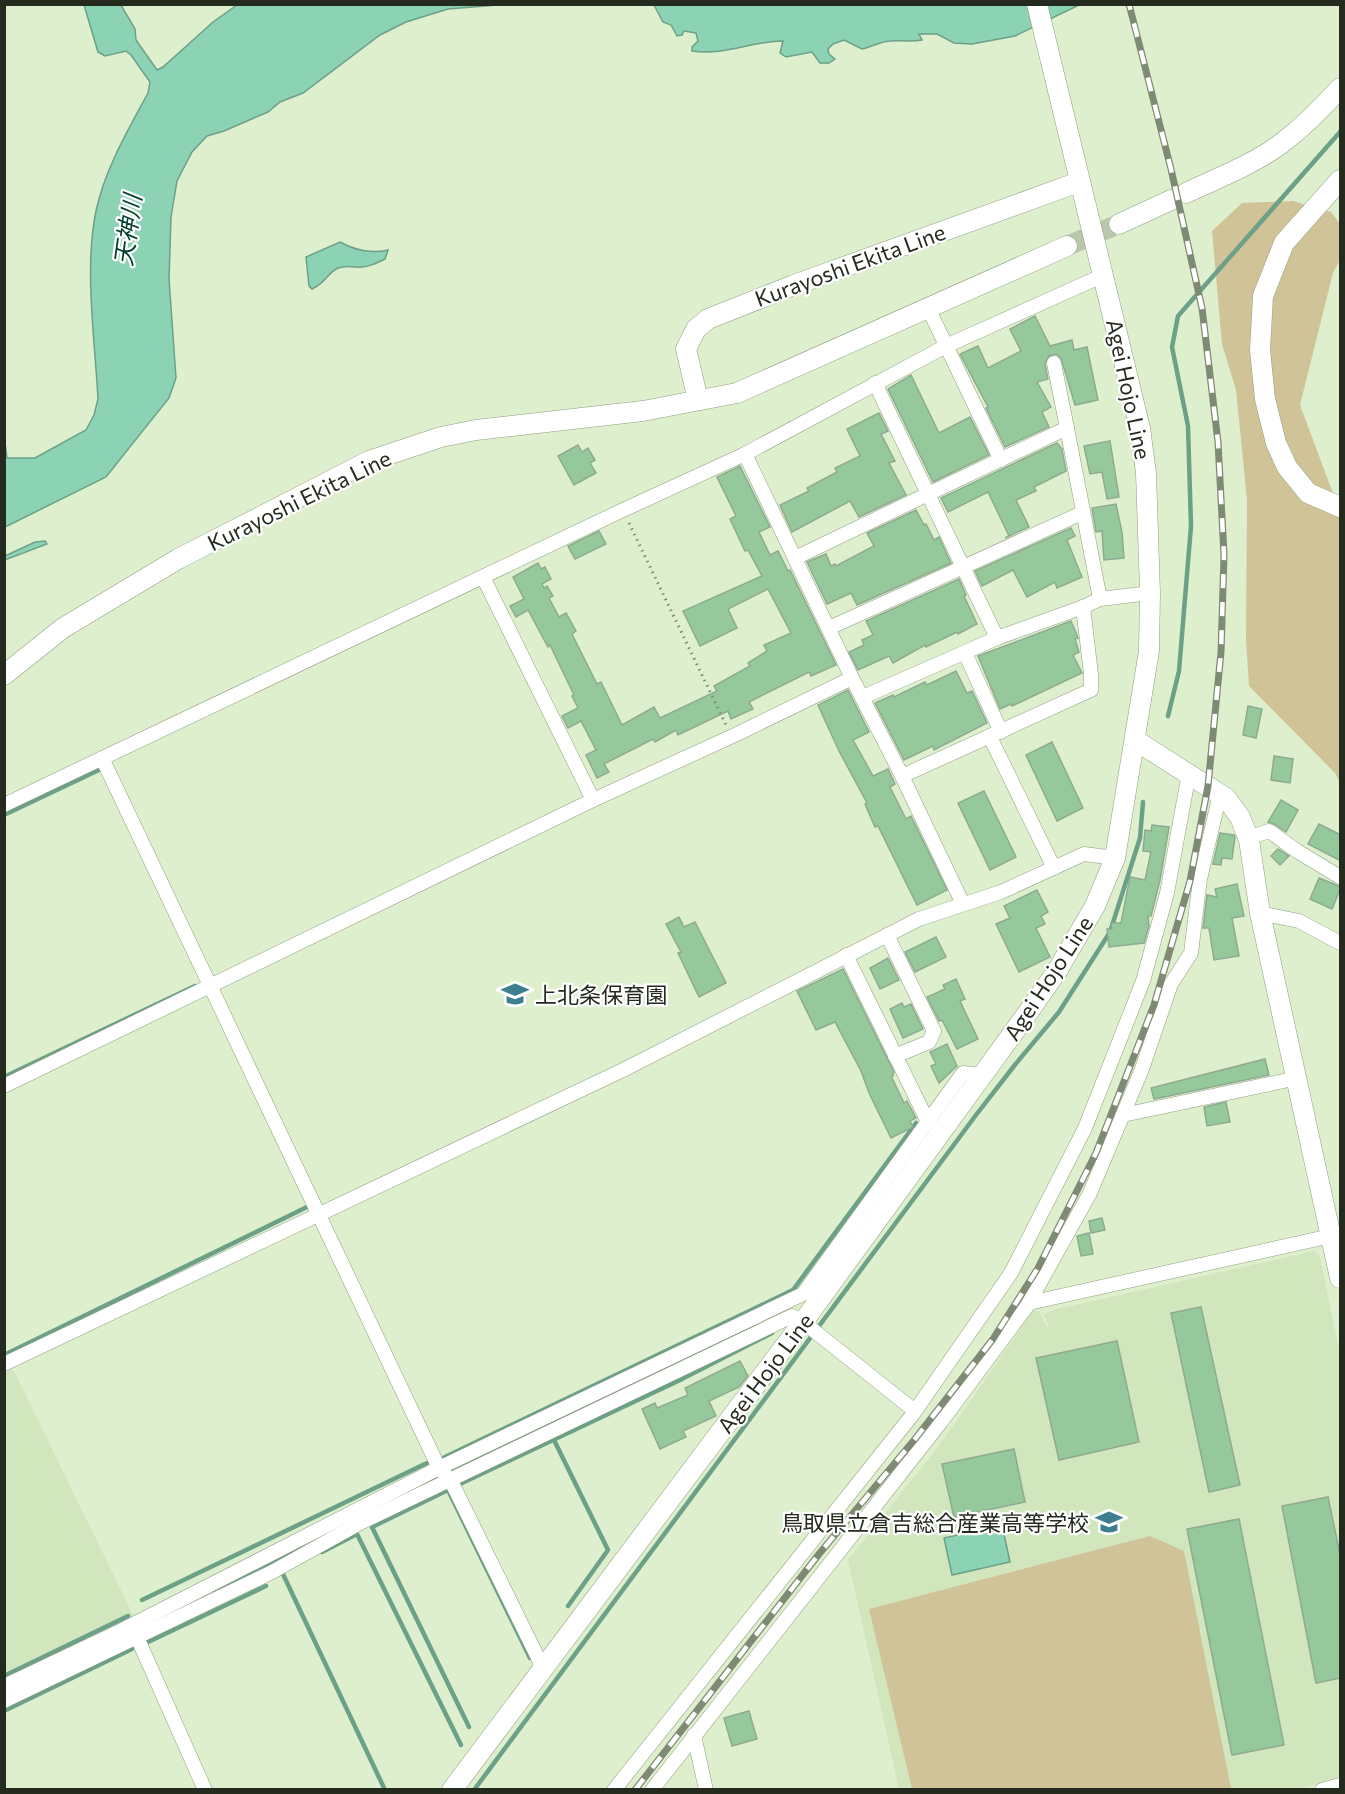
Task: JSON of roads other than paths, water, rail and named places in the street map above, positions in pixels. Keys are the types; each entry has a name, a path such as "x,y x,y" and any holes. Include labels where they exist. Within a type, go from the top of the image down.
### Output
{"main road":[{"name":"Agei Hojo Line","path":"452,1790 798,1319 1035,1003 1077,939 1095,906 1115,858 1149,651 1150,593 1146,473 1140,428 1037,4"},
{"path":"1119,224 1244,165 1282,143 1341,88"},
{"name":"Kurayoshi Ekita Line","path":"698,400 686,349 696,329 708,319 1077,173"},
{"path":"1341,180 1284,243 1263,296 1260,350 1265,399 1276,443 1287,467 1308,493 1341,507"},
{"name":"Kurayoshi Ekita Line","path":"4,675 63,628 178,559 369,461 441,437 476,430 643,411 737,393 928,310 1067,246"},
{"path":"1135,740 1226,798 1240,817 1248,838 1260,913 1336,1235 1341,1278"}],"street":[{"path":"4,805 745,454 946,346 1104,275"},
{"path":"928,310 1001,460"},
{"path":"1054,363 1100,599"},
{"path":"875,383 997,638"},
{"path":"795,558 1067,428"},
{"path":"745,454 963,904"},
{"path":"829,628 1082,513"},
{"path":"483,577 593,800"},
{"path":"863,697 997,638 1083,608 1100,599 1150,593"},
{"path":"902,776 1091,690 1083,608"},
{"path":"965,653 995,734 1053,868"},
{"path":"4,1086 593,800 852,678"},
{"path":"102,758 439,1468 451,1481 543,1668"},
{"path":"614,1790 915,1411 1011,1273 1084,1128 1143,981 1167,893 1189,773"},
{"path":"652,1790 941,1422 1029,1303 1090,1193 1142,1069 1171,984 1191,953 1200,879 1220,794"},
{"path":"1248,838 1269,831 1296,851 1341,877"},
{"path":"4,1364 624,1070 846,955 919,920 1001,892 1084,854 1115,858"},
{"path":"1260,913 1299,921 1341,943"},
{"path":"887,935 933,1030 929,1042 894,1056"},
{"path":"846,955 928,1122"},
{"path":"4,1686 120,1631 439,1468 802,1294 963,1073 982,1075"},
{"path":"1123,1115 1298,1078"},
{"path":"1029,1303 1336,1235"},
{"path":"792,1299 798,1319 915,1411"},
{"path":"4,1701 272,1572 362,1522 798,1319"},
{"path":"137,1637 205,1790"},
{"path":"694,1735 706,1790"},
{"path":"1322,1790 1341,1785"}],"water":[{"name":"天神川","path":"84,5 121,5 135,29 136,40 157,70 213,22 237,5 498,5 448,9 406,22 380,35 303,93 280,102 268,112 207,136 192,152 177,181 171,217 169,279 176,378 169,398 106,477 5,527 5,442 7,458 35,458 86,430 94,415 98,399 91,257 96,211 111,165 148,93 150,82 126,51 105,56 98,52"},
{"path":"654,5 1079,5 1015,36 972,44 954,43 937,34 919,34 922,40 888,41 862,49 844,40 833,44 828,49 829,54 835,59 829,63 820,63 812,52 786,57 780,53 783,41 715,52 692,51 692,47 698,41 696,33 684,31 682,35 677,36 671,25 663,22"},
{"path":"340,242 363,251 388,250 385,259 372,265 338,268 312,289 309,286 306,257"},
{"path":"45,541 47,544 5,560 5,556 35,542"},
{"path":"1002,1525 1010,1562 952,1575 944,1538"}],"waterway":[{"path":"1168,716 1179,671 1191,526 1188,426 1172,347 1178,316 1340,132"},
{"path":"4,815 101,769"},
{"path":"474,1790 976,1115 1059,1012 1110,932 1140,838 1143,802"},
{"path":"4,1077 195,986"},
{"path":"443,1458 793,1290 916,1123"},
{"path":"4,1355 307,1207"},
{"path":"415,1489 753,1325"},
{"path":"460,1484 678,1381 772,1333"},
{"path":"554,1440 608,1550 568,1606"},
{"path":"142,1600 427,1463"},
{"path":"469,1727 372,1527 448,1490 530,1658"},
{"path":"322,1552 357,1534 461,1745"},
{"path":"215,1592 314,1541"},
{"path":"282,1572 385,1790"},
{"path":"146,1643 266,1586"},
{"path":"4,1676 128,1616"},
{"path":"4,1711 132,1649"}],"tunnel":[{"path":"1067,246 1119,224"}],"railway":[{"path":"635,1790 819,1554 915,1439 993,1339 1038,1268 1096,1153 1154,1005 1190,881 1208,786 1221,652 1224,555 1218,442 1202,308 1171,169 1129,4"}],"place":[{"name":"上北条保育園","path":"515,994"},
{"name":"鳥取県立倉吉総合産業高等学校","path":"1109,1522"}]}
